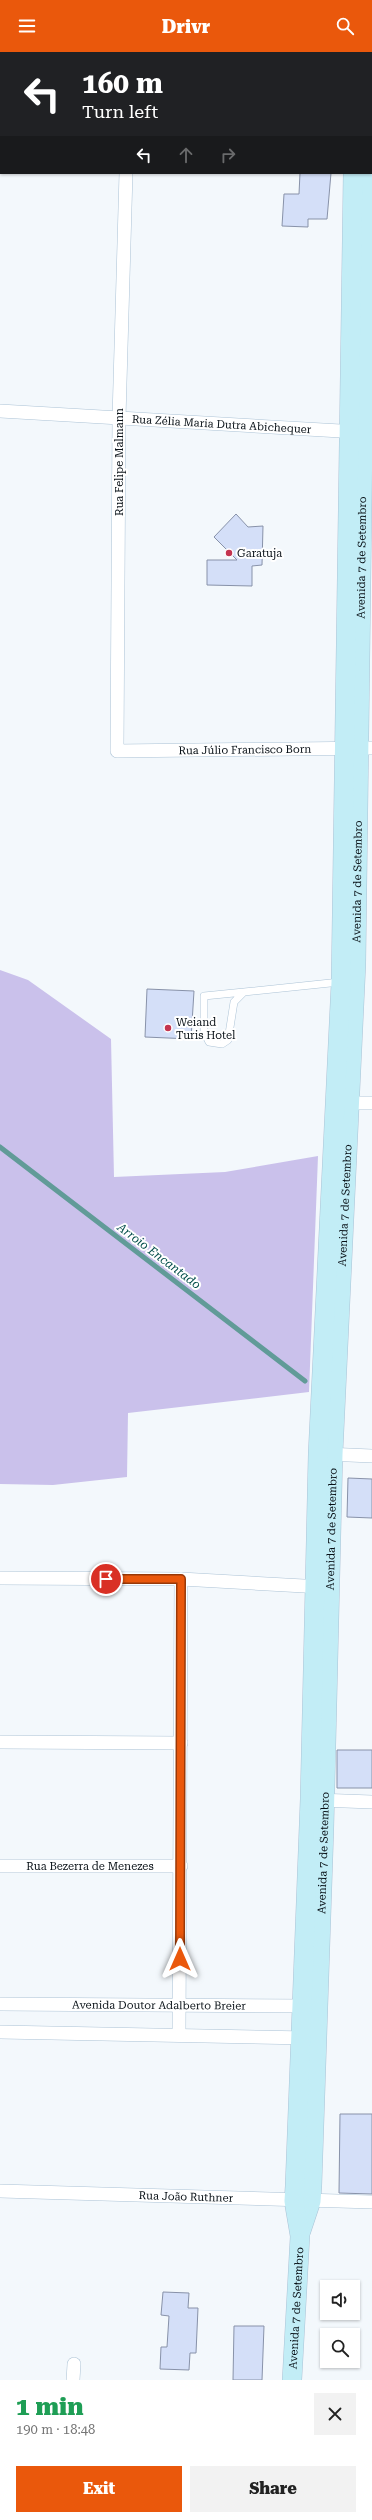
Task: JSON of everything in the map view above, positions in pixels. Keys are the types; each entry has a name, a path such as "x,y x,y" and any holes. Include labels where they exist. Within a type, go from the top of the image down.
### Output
{"main road":[{"name":"Avenida 7 de Setembro","path":"292,2380 303,2201 317,1800 326,1454 358,749 354,579 361,432 360,252 352,174"},
{"name":"Avenida 7 de Setembro","path":"360,252 370,174"}],"street":[{"name":"Rua Felipe Malmann","path":"117,751 119,418 126,174"},
{"name":"Rua Zélia Maria Dutra Abichequer","path":"0,411 361,432"},
{"name":"Rua Júlio Francisco Born","path":"117,751 358,749"},
{"path":"342,1103 372,1103"},
{"path":"326,1454 372,1456"},
{"path":"0,1578 181,1579 322,1587"},
{"path":"179,2035 181,1866 181,1579"},
{"path":"0,1742 181,1743"},
{"path":"317,1800 372,1802"},
{"name":"Rua Bezerra de Menezes","path":"0,1866 181,1866"},
{"name":"Avenida Doutor Adalberto Breier","path":"0,2004 310,2006"},
{"path":"0,2032 309,2038"},
{"name":"Rua João Ruthner","path":"0,2191 372,2202"},
{"path":"73,2380 74,2364"}],"lane":[{"path":"244,992 234,1002 228,1040 222,1044 210,1042 204,1032 204,996 244,992 348,982"}],"shaded area":[{"path":"0,970 28,980 111,1039 114,1177 225,1172 318,1156 309,1392 128,1413 127,1477 53,1485 0,1484"}],"building":[{"path":"300,174 331,174 327,219 308,219 308,227 282,226 284,194 299,194"},
{"path":"236,514 248,527 263,526 262,565 252,566 252,586 207,585 207,560 237,560 214,537"},
{"path":"147,989 194,991 191,1039 145,1037"},
{"path":"348,1478 372,1479 372,1518 347,1517"},
{"path":"337,1750 372,1750 372,1788 337,1788"},
{"path":"340,2114 372,2114 372,2194 339,2193"},
{"path":"163,2292 189,2293 188,2308 198,2308 196,2353 190,2353 189,2370 160,2369 161,2347 167,2347 169,2316 161,2315"},
{"path":"234,2326 264,2326 262,2380 233,2380"}],"waterway":[{"name":"Arroio Encantado","path":"0,1147 305,1381"}],"place":[{"name":"Garatuja","path":"229,553"},
{"name":"Weiand Turis Hotel","path":"168,1028"}],"route":[{"path":"106,1579 181,1579 180,1959"}]}
